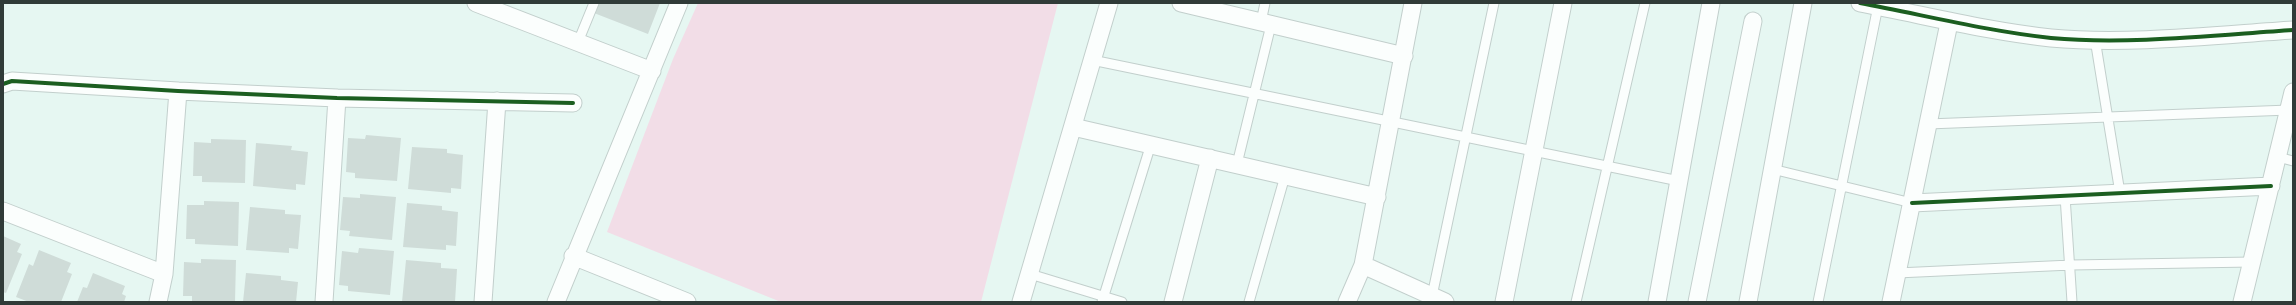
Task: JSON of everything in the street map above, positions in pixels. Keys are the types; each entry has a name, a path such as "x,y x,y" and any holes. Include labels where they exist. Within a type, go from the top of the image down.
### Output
{"street":[{"path":"476,3 493,6 578,42 652,70"},
{"path":"556,302 573,256 679,3"},
{"path":"1021,302 1109,3"},
{"path":"1181,3 1404,56"},
{"path":"1347,302 1363,265 1413,3"},
{"path":"1504,302 1563,3"},
{"path":"1657,302 1711,3"},
{"path":"1748,302 1802,3"},
{"path":"1860,3 1949,23 2051,38 2094,39 2293,30"},
{"path":"1697,302 1753,21"},
{"path":"1891,302 1949,23"},
{"path":"3,84 12,81 178,92 337,98 573,102"},
{"path":"158,302 164,274 178,92"},
{"path":"2242,302 2271,186 2285,159 2293,92"},
{"path":"324,302 337,98"},
{"path":"483,302 497,101"},
{"path":"1073,127 1377,197"},
{"path":"1173,302 1210,158"},
{"path":"1912,202 2271,186"},
{"path":"3,211 164,274"},
{"path":"573,256 687,302"},
{"path":"1363,265 1439,299"}],"lane":[{"path":"578,42 594,3"},
{"path":"1237,164 1254,93 1266,24 1265,3"},
{"path":"1439,299 1466,138 1494,3"},
{"path":"1576,302 1645,3"},
{"path":"1818,302 1878,6"},
{"path":"2094,39 2120,193"},
{"path":"1092,60 1679,181"},
{"path":"1928,124 2290,110"},
{"path":"1103,299 1151,144"},
{"path":"1772,169 1912,202"},
{"path":"1249,302 1285,176"},
{"path":"2065,196 2071,266 2072,302"},
{"path":"1897,273 2071,266 2252,262"},
{"path":"1030,274 1103,299 1122,302"}],"shaded area":[{"path":"698,3 1058,3 981,302 781,302 607,232 673,59"}],"building":[{"path":"598,3 660,3 648,34 594,13"},
{"path":"366,135 401,138 397,181 355,178 355,173 346,172 348,138 365,139"},
{"path":"211,139 246,140 245,183 202,182 202,176 193,176 194,142 211,143"},
{"path":"256,143 292,146 291,150 308,152 305,185 296,184 296,190 253,186"},
{"path":"412,147 447,149 447,153 463,155 461,189 451,188 451,193 408,189"},
{"path":"360,194 396,197 392,240 349,236 350,231 340,230 343,197 360,198"},
{"path":"204,201 239,202 238,246 195,244 195,239 186,239 187,205 204,205"},
{"path":"407,203 442,206 442,210 458,212 456,246 446,245 446,250 403,247"},
{"path":"250,207 285,210 285,214 301,215 298,249 289,248 289,253 246,250"},
{"path":"3,236 21,244 17,252 22,254 6,293 3,292"},
{"path":"359,248 394,251 390,295 348,291 348,286 339,285 342,251 358,253"},
{"path":"39,250 71,263 67,272 72,274 61,302 29,302 16,297 29,264 33,266"},
{"path":"201,259 236,260 235,302 192,302 192,296 183,296 184,262 201,263"},
{"path":"406,260 441,263 441,268 457,269 455,302 402,302"},
{"path":"93,273 125,286 122,294 126,296 124,302 77,302 83,287 87,288"},
{"path":"246,273 281,276 281,280 298,282 296,302 243,302"}],"cycle path":[{"path":"1860,3 2003,31 2051,38 2080,40 2141,40 2293,30"},
{"path":"3,84 12,81 178,91 337,98 573,103"},
{"path":"1912,203 2271,186"}]}
